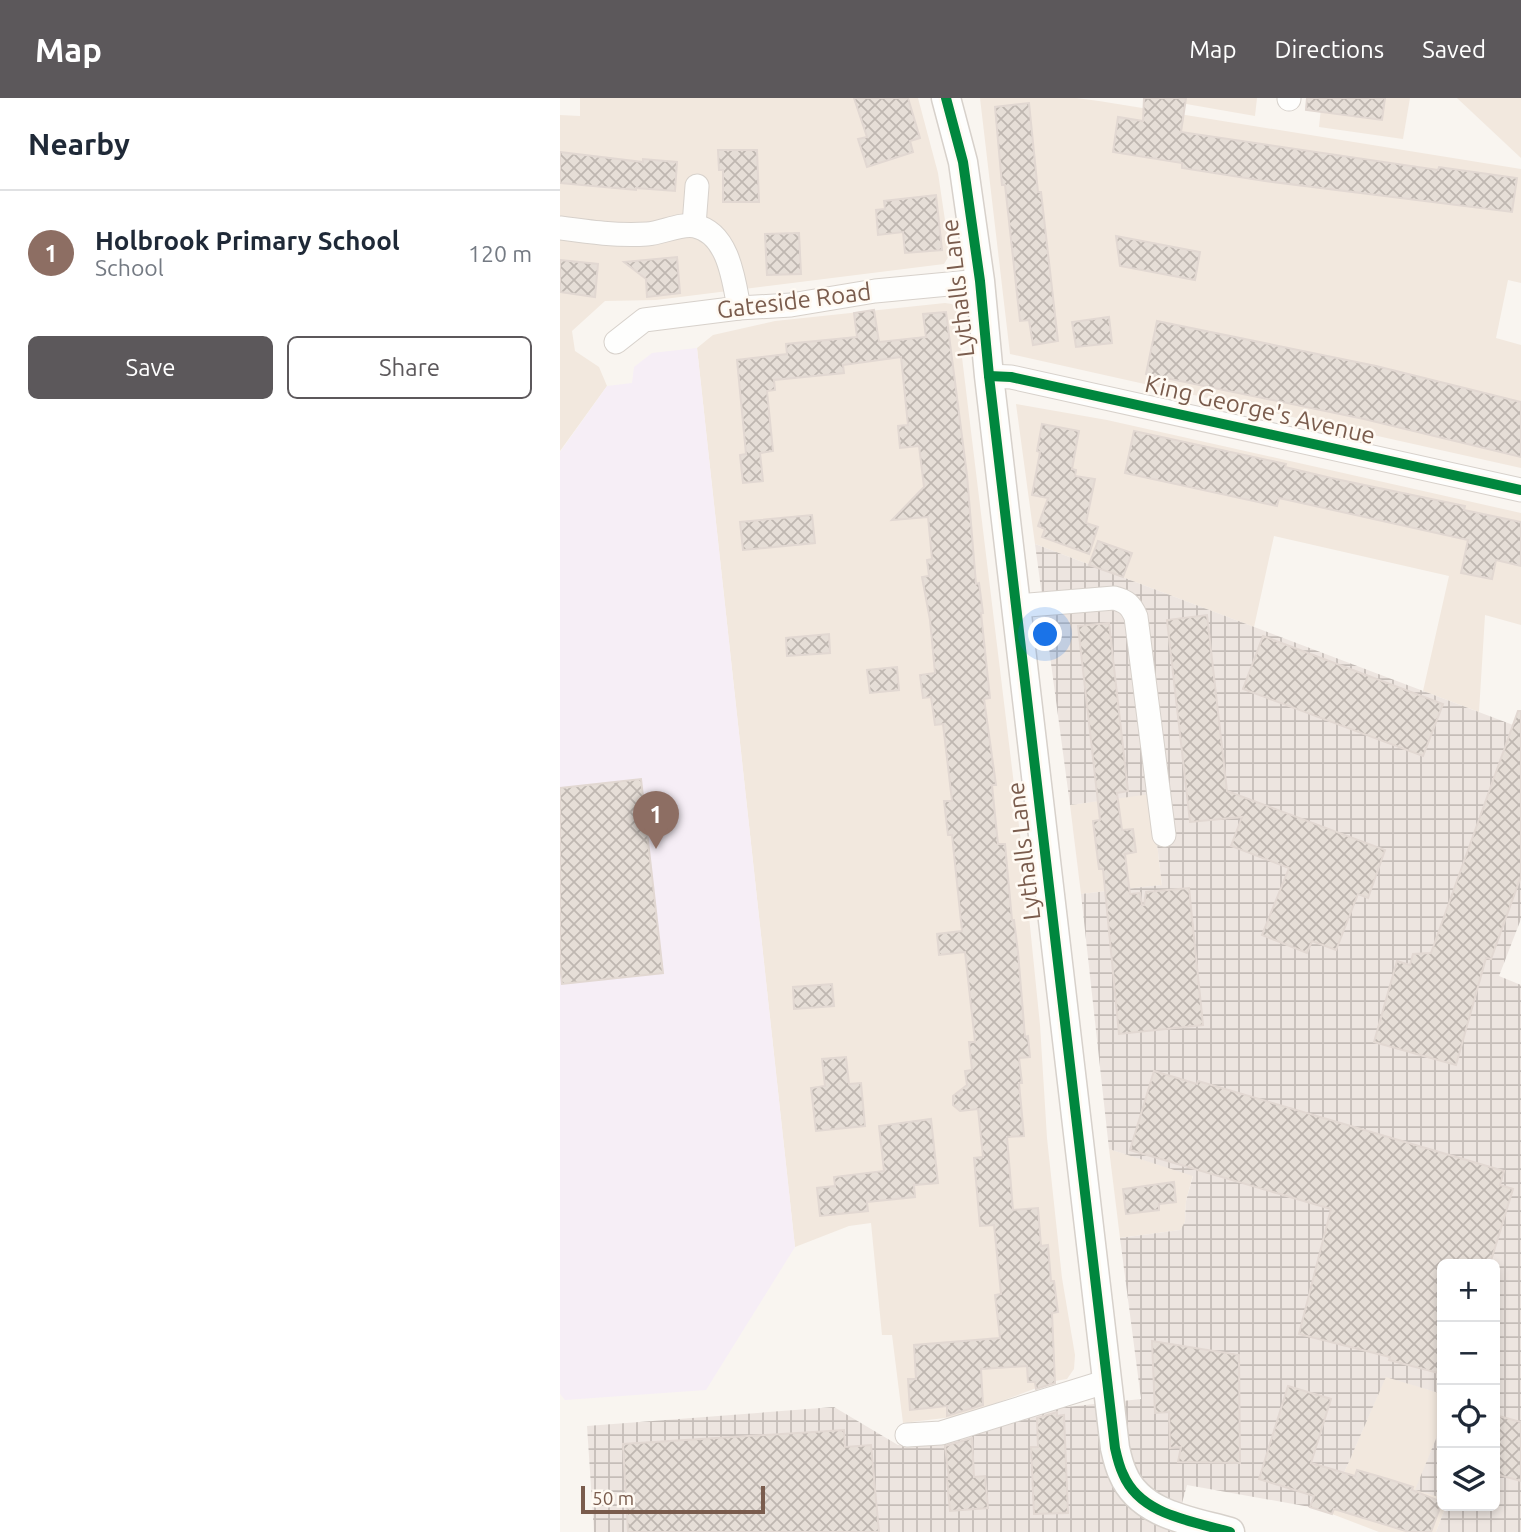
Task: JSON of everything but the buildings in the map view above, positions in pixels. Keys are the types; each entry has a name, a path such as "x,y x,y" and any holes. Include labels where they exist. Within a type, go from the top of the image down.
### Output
{"street":[{"name":"Lythalls Lane","path":"946,98 963,162 980,281 1115,1448 1123,1476 1136,1496 1160,1512 1230,1532"},
{"path":"694,226 697,186"},
{"path":"560,228 649,234 694,226 712,235 722,249 733,279 739,308"},
{"name":"Gateside Road","path":"616,342 644,320 739,308 791,305 875,291 980,281"},
{"name":"King George's Avenue","path":"989,376 1011,377 1521,490"},
{"path":"1016,606 1114,598 1125,601 1133,608 1164,835"},
{"path":"907,1435 941,1433 1108,1381"}],"shaded area":[{"path":"580,98 918,98 938,173 950,254 944,264 656,300 605,301 572,331 575,351 599,367 607,386 560,451 560,115 580,116"},
{"path":"980,98 1076,98 1099,101 1521,169 1521,283 1508,280 1496,338 1521,345 1521,468 1010,354"},
{"path":"1152,98 1257,98 1255,116"},
{"path":"1322,98 1410,98 1403,139 1319,127"},
{"path":"1457,98 1521,98 1521,158"},
{"path":"945,303 956,308 1024,867 1040,1025 1047,1138 1062,1278 1075,1355 1074,1369 1067,1379 953,1417 903,1423 892,1335 882,1335 871,1223 849,1226 795,1247 697,348 713,335 775,321"},
{"path":"697,348 795,1247 706,1390 565,1400 560,1394 560,452 607,386 632,383 634,367 652,353"},
{"path":"1016,404 1107,420 1521,513 1521,625 1485,615 1479,712 1423,691 1449,576 1274,536 1254,627 1035,544"},
{"path":"1035,544 1521,728 1521,919 1499,976 1521,985 1521,1532 1436,1532 1444,1511 1500,1511 1500,1259 1437,1259 1437,1392 1386,1377 1344,1473 1332,1514 1310,1507 1187,1485 1174,1532 594,1532 587,1426 834,1407 898,1445 932,1442 1057,1408 1141,1399 1120,1238 1180,1230 1185,1222 1186,1201 1193,1176 1109,1149 1081,894 1162,885 1151,794 1070,805"},
{"path":"1151,793 1162,885 1081,894 1070,805"},
{"path":"1109,1149 1193,1175 1186,1201 1185,1222 1180,1230 1120,1238"},
{"path":"1386,1376 1437,1392 1437,1436 1416,1489 1437,1496 1437,1511 1444,1511 1436,1532 1379,1532 1332,1514 1344,1473"},
{"path":"1437,1436 1437,1497 1415,1490"}],"cycle path":[{"path":"946,98 963,162 980,281 1115,1448 1123,1474 1131,1488 1142,1499 1184,1520 1230,1532"},
{"path":"989,376 1011,377 1521,490"}],"place":[{"name":"Holbrook Primary School","path":"656,849"}]}
